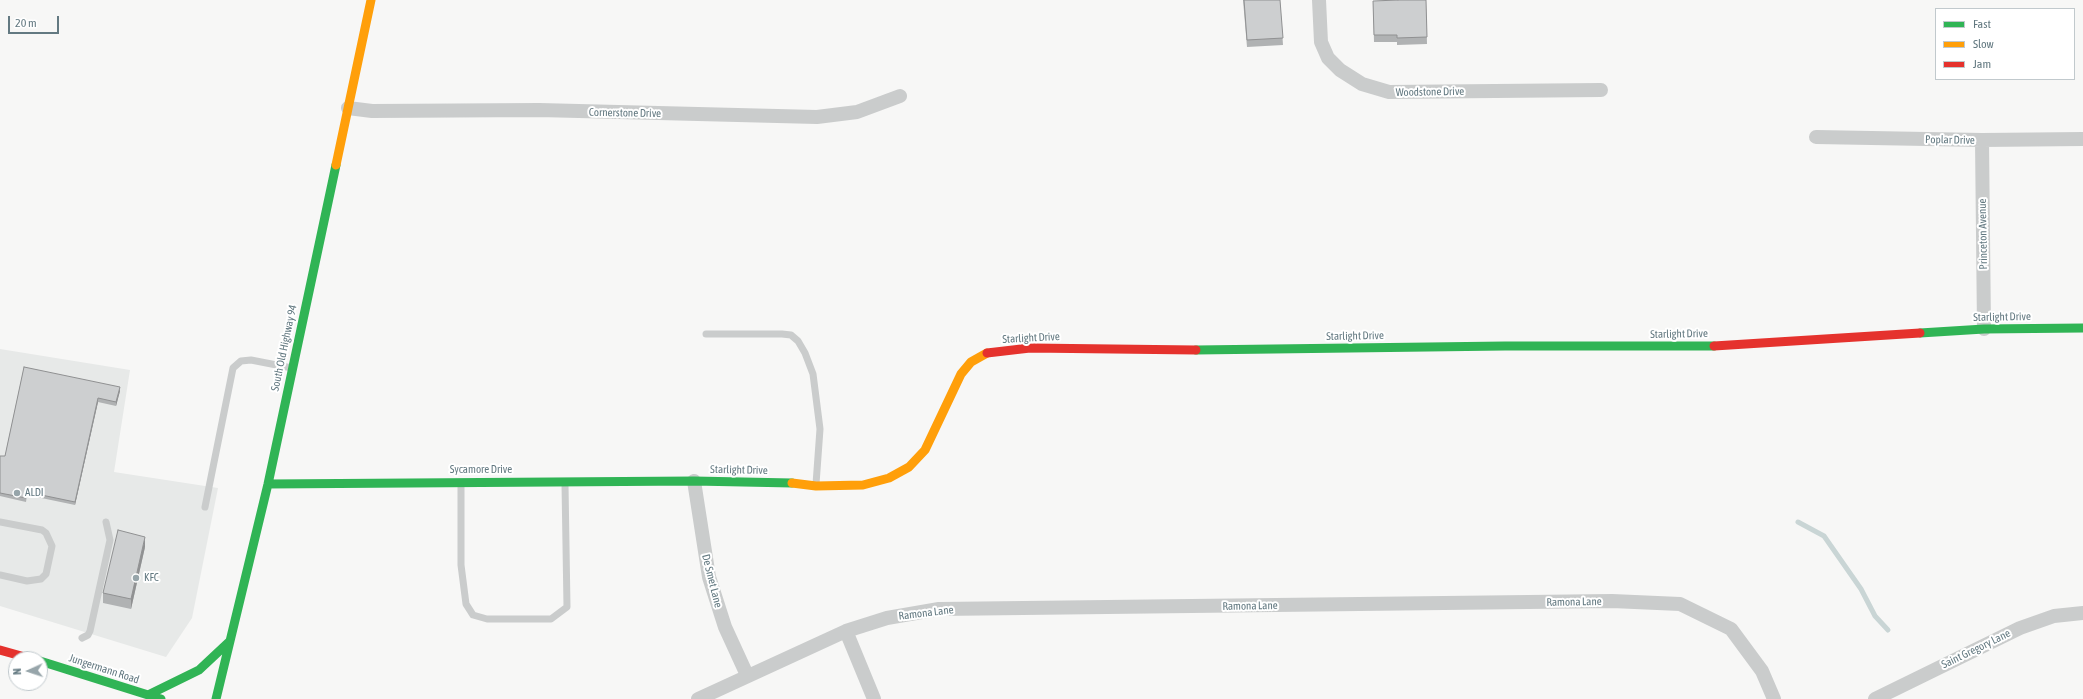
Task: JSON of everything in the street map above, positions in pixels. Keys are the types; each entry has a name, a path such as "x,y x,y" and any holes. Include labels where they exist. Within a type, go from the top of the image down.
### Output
{"street":[{"name":"South Old Highway 94","path":"216,699 268,484 371,0"},
{"name":"Woodstone Drive","path":"1318,0 1321,42 1328,58 1340,70 1362,84 1389,92 1601,90"},
{"name":"Cornerstone Drive","path":"348,108 372,111 539,110 817,117 857,112 900,96"},
{"name":"Poplar Drive","path":"1816,137 1982,140 2083,139"},
{"name":"Princeton Avenue","path":"1982,140 1984,329"},
{"name":"Starlight Drive","path":"694,481 792,483 816,486 863,485 889,478 909,467 925,450 961,374 971,362 984,353 1030,348 1195,350 1505,346 1697,347 1984,329 2083,328"},
{"name":"Sycamore Drive","path":"268,484 694,481"},
{"name":"De Smet Lane","path":"694,481 709,577 725,627 747,675"},
{"name":"Ramona Lane","path":"698,699 747,675 846,631 887,618 939,609 1612,601 1680,604 1731,629 1762,671 1774,699"},
{"name":"Saint Gregory Lane","path":"1875,699 2020,628 2054,616 2083,614"},
{"path":"846,631 874,699"},
{"path":"149,697 199,670 230,641"},
{"name":"Jungermann Road","path":"48,665 149,697 161,699"}],"lane":[{"path":"706,334 782,334 790,335 798,341 806,353 813,374 820,429 816,486"},
{"path":"205,506 233,368 241,361 251,360 292,368"},
{"path":"461,483 461,565 466,604 473,615 487,619 551,619 566,607 565,482"},
{"path":"0,522 42,530 46,532 52,546 46,574 41,578 27,581 0,575"},
{"path":"82,638 88,635 90,631 110,540 106,522"}],"shaded area":[{"path":"0,349 130,370 114,472 218,488 192,618 166,657 0,606"}],"building":[{"path":"1244,0 1280,0 1283,38 1247,40"},
{"path":"1426,0 1427,37 1397,38 1397,35 1374,35 1373,1"},
{"path":"24,367 120,387 116,402 98,398 75,502 27,492 26,498 0,493 0,456 5,456"},
{"path":"118,530 145,537 131,599 103,593"}],"waterway":[{"path":"1798,522 1824,536 1861,589 1875,616 1888,630"}],"traffic: fast":[{"path":"216,699 268,484 336,165"},
{"path":"1920,333 1984,329 2083,328"},
{"path":"1196,350 1505,346 1714,346"},
{"path":"268,484 694,481 792,483"},
{"path":"148,695 199,670 230,641"},
{"path":"48,664 161,699"}],"traffic: slow":[{"path":"336,165 371,0"},
{"path":"792,483 816,486 863,485 889,478 909,467 925,450 961,374 971,362 987,353"}],"traffic: jam":[{"path":"1714,346 1920,333"},
{"path":"987,353 1030,348 1196,350"},
{"path":"0,650 8,652"}],"place":[{"name":"ALDI","path":"17,493"},
{"name":"KFC","path":"136,578"}]}
